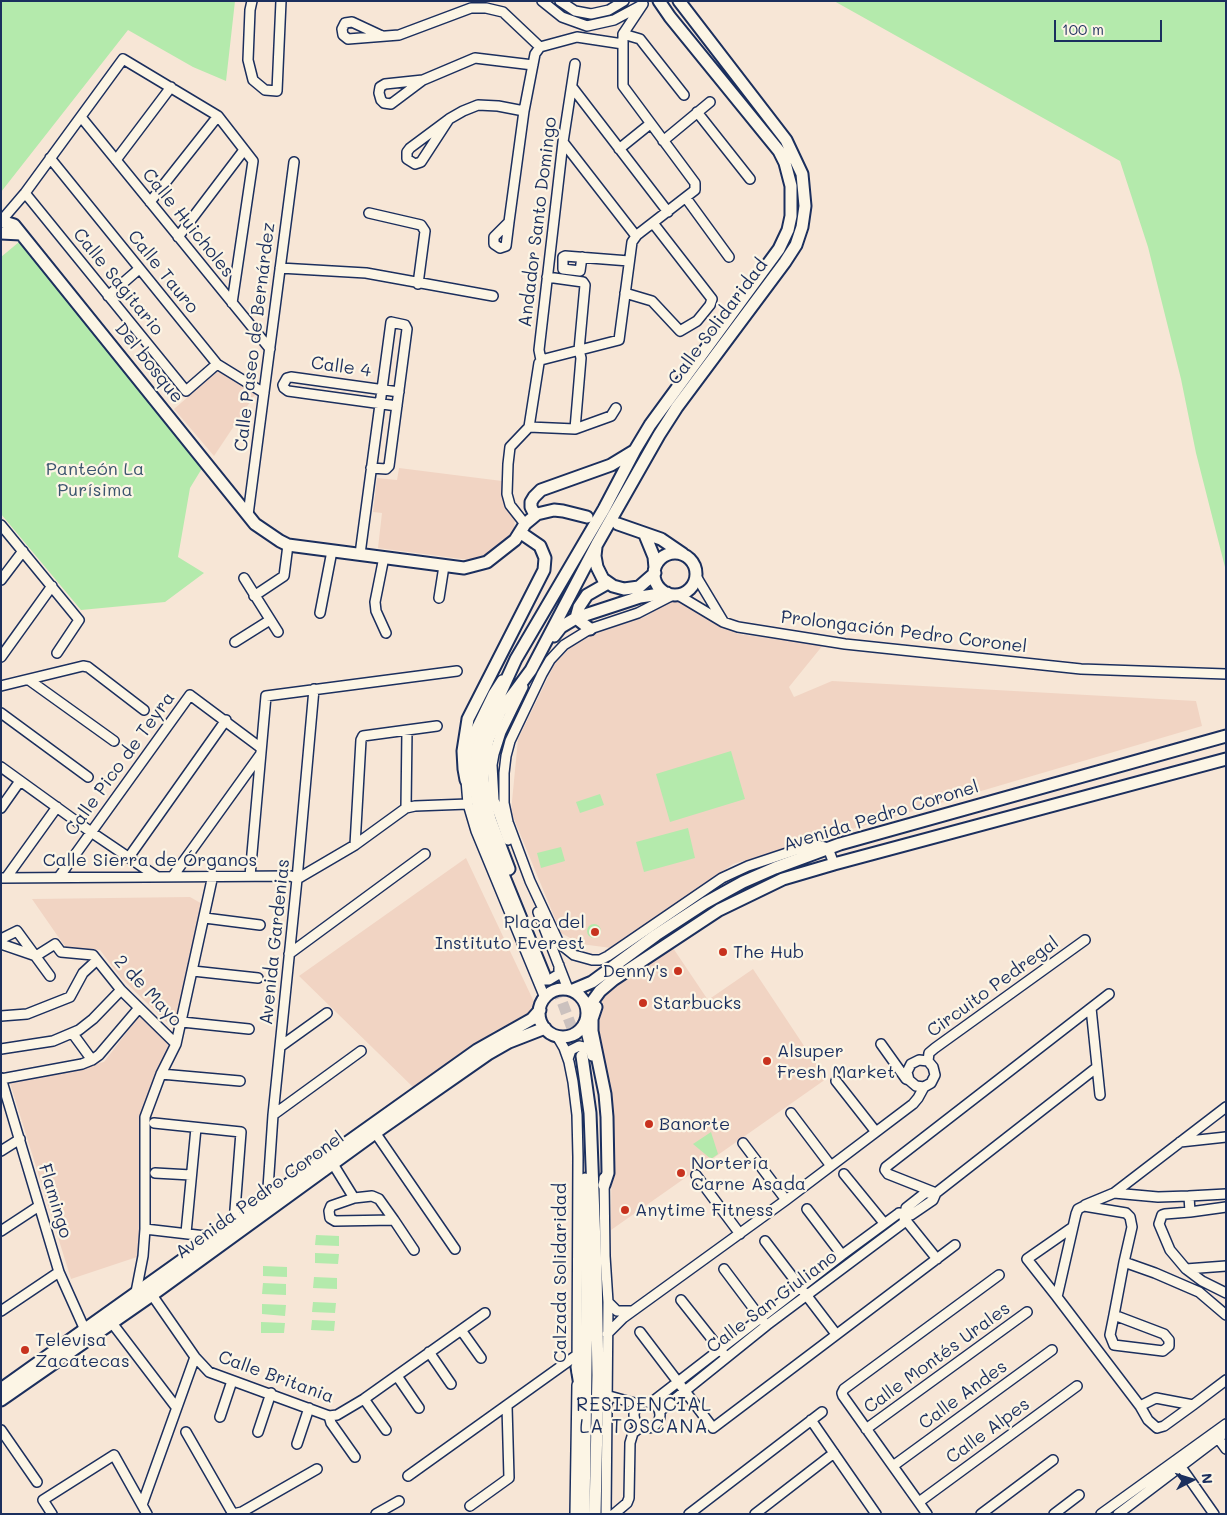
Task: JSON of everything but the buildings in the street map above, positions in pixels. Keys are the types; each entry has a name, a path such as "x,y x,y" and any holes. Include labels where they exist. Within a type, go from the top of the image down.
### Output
{"main road":[{"name":"Calle Solidaridad","path":"516,659 604,509 650,425 779,249 788,230 792,206 789,176 779,151 659,1"},
{"name":"Calle Solidaridad","path":"531,670 642,461 677,407 785,262 801,233 805,206 802,174 786,140 679,1"},
{"name":"Del bosque","path":"1,221 11,223 21,234 255,524 288,545"},
{"path":"1,233 21,234"},
{"path":"466,780 464,751 468,719 544,570 545,558 529,536 534,515 531,507 532,502 541,490 611,465 635,450"},
{"path":"534,515 554,510 587,517"},
{"path":"537,657 561,627 576,618 640,597 673,594 688,590 695,582 694,565 686,556 661,539 618,524"},
{"path":"645,534 654,557 658,585 673,594"},
{"path":"288,545 464,568 487,562 515,540 529,536"},
{"path":"597,544 597,567 603,579 620,589 639,587 655,571 660,560 670,554 686,556"},
{"path":"576,618 579,607 587,595 608,583"},
{"path":"576,618 590,629"},
{"path":"516,659 490,714 478,747 474,778 483,826 543,973"},
{"path":"531,670 500,712 488,740 483,766 483,778 485,798 492,827 543,973"},
{"name":"Avenida Pedro Coronel","path":"571,989 592,982 706,903 761,873 828,848 924,819 1226,736"},
{"name":"Avenida Pedro Coronel","path":"586,1019 592,1002 606,985 720,910 783,879 1226,758"},
{"path":"604,1185 608,1173 606,1105 592,1031 594,1013 602,995 608,988 662,953 668,944"},
{"path":"571,989 583,1000 586,1019 576,1033 557,1036 545,1028 540,1020 540,1010 545,998 557,990 571,989"},
{"name":"Avenida Pedro Coronel","path":"1,1400 85,1330 136,1292 220,1240 333,1164 373,1130 477,1050 532,1019 540,1010"},
{"name":"Avenida Pedro Coronel","path":"1,1389 112,1323 152,1295 220,1240 234,1223 269,1197 488,1054 509,1042 545,1028"},
{"name":"Calzada Solidaridad","path":"579,1056 590,1113 602,1372 595,1514"},
{"name":"Calzada Solidaridad","path":"579,1056 583,1103 587,1290 584,1514"},
{"path":"596,1271 605,1256"},
{"path":"577,1361 586,1421"}],"street":[{"path":"252,1 248,42 248,60 251,75 253,80 265,90 277,91 281,1"},
{"path":"542,1 562,17 587,26 614,20 644,3"},
{"path":"560,1 567,7 590,14 609,10 624,1"},
{"path":"623,34 644,3"},
{"path":"382,36 348,22 345,23 342,29 343,35 348,39 399,35 471,8 486,8 503,12 540,47"},
{"path":"541,360 619,340 632,242 636,236 695,190 695,182 623,86 623,34 609,10"},
{"path":"623,34 640,39 684,95"},
{"path":"509,222 524,111 535,54 540,47 577,37 623,44"},
{"path":"423,80 475,58 533,65"},
{"path":"1,221 25,193 123,59 171,86 218,116 253,161 232,303"},
{"name":"Andador Santo Domingo","path":"529,427 541,360 539,350 547,277 576,64"},
{"path":"116,160 171,86"},
{"path":"572,87 668,212"},
{"path":"663,141 710,102"},
{"path":"450,119 421,162 415,164 407,159 407,152 410,148 450,119 463,111 478,105 498,106 524,111"},
{"path":"697,112 750,179"},
{"path":"150,202 218,116"},
{"name":"Calle Huicholes","path":"81,117 270,349"},
{"path":"619,149 650,124"},
{"path":"564,142 636,236"},
{"path":"178,237 244,150"},
{"name":"Calle Tauro","path":"50,158 217,364 264,393"},
{"name":"Calle Paseo de Bernárdez","path":"248,515 294,162"},
{"name":"Calle Sagitario","path":"25,193 186,391 217,364"},
{"path":"686,198 729,256"},
{"path":"369,213 421,225 425,231 418,284"},
{"path":"625,293 652,301 680,332 697,321 712,299 653,223"},
{"path":"582,257 580,271 564,271 563,257 565,256 582,257 629,261"},
{"path":"280,268 366,273 418,284 493,296"},
{"path":"108,296 139,269"},
{"path":"547,277 583,282 585,285 579,350 581,358 574,429"},
{"path":"360,554 371,468 382,389 390,322 405,325 407,329 399,392 389,466 386,469 371,468"},
{"name":"Calle 4","path":"380,404 288,391 283,385 286,378 291,377 399,392"},
{"path":"380,404 397,406"},
{"path":"529,536 510,505 507,494 510,447 529,427 574,429 611,416 616,408"},
{"path":"1,526 79,620 57,653"},
{"path":"254,596 286,574 288,545"},
{"path":"1,580 22,551"},
{"path":"320,613 332,551"},
{"path":"384,557 375,602 376,611 386,633"},
{"path":"439,598 444,566"},
{"path":"696,576 724,622"},
{"path":"244,578 278,632"},
{"path":"1,657 52,586"},
{"path":"673,594 638,613 590,629 564,645 550,660 542,674 514,732 506,756 504,803 508,822 544,914 559,943 574,955 592,960 600,960 722,878 748,866 796,850 818,845 828,848 834,864"},
{"name":"Prolongación Pedro Coronel","path":"673,594 724,622 738,627 845,644 1081,670 1226,674"},
{"path":"235,642 270,620"},
{"path":"516,659 493,694 478,723 469,752 466,780 468,804 476,831 543,973 545,998"},
{"path":"1,686 83,666 88,667 144,710"},
{"path":"531,670 501,732 494,754 492,782 494,800 501,822 557,960 571,989"},
{"path":"250,876 266,696 457,671"},
{"path":"29,680 114,741"},
{"name":"Avenida Gardenias","path":"269,1197 273,1115 314,689"},
{"name":"Calle Pico de Teyra","path":"59,877 190,695 226,720"},
{"path":"1,713 88,777"},
{"path":"129,857 226,720 261,751"},
{"path":"355,845 361,740 363,736 437,726"},
{"path":"406,730 406,808"},
{"path":"172,876 261,751"},
{"path":"1,767 156,876"},
{"path":"1,808 20,781"},
{"path":"297,879 355,845 406,808 468,804"},
{"path":"4,878 57,807"},
{"path":"290,954 425,854"},
{"path":"136,1292 143,1256 145,1229 145,1117 161,1074 176,1044 213,876"},
{"name":"Calle Sierra de Órganos","path":"4,878 291,876 297,879"},
{"path":"684,933 687,926 711,911 711,904 706,903"},
{"path":"205,918 260,925"},
{"path":"1,939 17,931 50,976"},
{"name":"Circuito Pedregal","path":"924,1087 931,1083 935,1075 933,1067 928,1061 928,1054 1085,940"},
{"path":"1,944 36,956"},
{"path":"1,1016 27,1014 70,997 83,973 97,960 93,955 61,952 55,944 36,956"},
{"name":"2 de Mayo","path":"97,960 121,990 176,1044"},
{"path":"543,973 541,980 552,979 559,974 560,970 557,960"},
{"path":"193,971 258,978"},
{"name":"2 de Mayo","path":"1,1049 53,1042 73,1034 93,1019 121,990"},
{"path":"936,1193 888,1174 884,1170 886,1166 1109,994"},
{"path":"1,1078 82,1064 92,1060 99,1055 139,1008"},
{"path":"1091,1008 1100,1095"},
{"path":"281,1046 327,1013"},
{"name":"Calzada Solidaridad","path":"575,1514 578,1148 573,1082 586,1019"},
{"path":"182,1022 249,1029"},
{"path":"73,1034 92,1060"},
{"name":"Calzada Solidaridad","path":"557,1036 564,1048 579,1056 600,1096 608,1302 607,1334 602,1372"},
{"path":"607,1334 632,1311 740,1234 913,1104 924,1087 916,1086 906,1079 881,1044"},
{"path":"273,1115 361,1051"},
{"path":"909,1080 907,1072 911,1064 919,1060 928,1061"},
{"path":"937,1259 904,1216 911,1215 933,1200 936,1193 1096,1068"},
{"path":"161,1074 240,1081"},
{"name":"Flamingo","path":"1,1078 59,1272 85,1330"},
{"path":"836,1081 876,1132"},
{"path":"1057,1297 1078,1209 1113,1193 1226,1107"},
{"path":"791,1113 831,1166"},
{"path":"154,1123 241,1132 234,1223"},
{"path":"186,1233 196,1128"},
{"path":"373,1130 455,1249"},
{"path":"1180,1142 1226,1137"},
{"path":"1,1151 20,1140"},
{"path":"743,1142 786,1200"},
{"path":"333,1164 354,1198"},
{"path":"155,1173 191,1176"},
{"path":"844,1174 884,1223"},
{"path":"696,1175 740,1234"},
{"path":"1113,1193 1158,1197 1226,1194"},
{"path":"1112,1210 1113,1193"},
{"path":"394,1220 335,1221 330,1218 329,1211 332,1206 354,1198 372,1196 379,1200 394,1220 414,1250"},
{"path":"1189,1196 1190,1212"},
{"path":"1,1231 39,1206"},
{"path":"1084,1206 1126,1213 1130,1217 1132,1227 1110,1335 1114,1345 1163,1351 1169,1346 1169,1340 1164,1334 1114,1316"},
{"path":"1226,1207 1165,1214 1162,1215 1159,1224 1170,1250 1186,1269 1202,1281 1226,1293"},
{"path":"807,1209 842,1255"},
{"name":"Calle San Giuliano","path":"660,1411 726,1358 800,1287 884,1223 904,1216"},
{"name":"Calle San Giuliano","path":"652,1402 720,1349 807,1295 904,1216"},
{"path":"1073,1227 1027,1259 1140,1406 1148,1420 1157,1428 1164,1426 1226,1380"},
{"path":"145,1229 186,1233 220,1240"},
{"path":"765,1240 836,1334"},
{"path":"640,1332 713,1428 954,1245"},
{"path":"1124,1262 1199,1292 1226,1315"},
{"path":"1186,1269 1226,1266"},
{"path":"1199,1292 1202,1281 1214,1267"},
{"path":"724,1269 764,1321"},
{"path":"1,1311 59,1272"},
{"path":"927,1514 842,1396 844,1389 1000,1275"},
{"name":"Calle Britania","path":"152,1295 195,1357 209,1372 329,1416 337,1415 364,1400 485,1313"},
{"path":"681,1300 726,1358"},
{"path":"608,1302 617,1311 632,1311"},
{"name":"Calle Montés Urales","path":"866,1429 1027,1312"},
{"path":"112,1323 176,1407"},
{"path":"461,1330 481,1358"},
{"name":"Calle Andes","path":"893,1466 1052,1350"},
{"path":"429,1352 451,1384"},
{"path":"142,1505 195,1357"},
{"path":"408,1476 507,1406 577,1361"},
{"path":"397,1376 419,1408"},
{"path":"220,1417 232,1381"},
{"name":"Calle Alpes","path":"919,1502 1077,1386"},
{"path":"258,1432 271,1394"},
{"path":"606,1514 602,1394 638,1404"},
{"path":"1140,1406 1156,1398 1193,1404"},
{"path":"364,1400 386,1430"},
{"path":"644,1401 652,1402 657,1405 660,1411 660,1419 656,1425 649,1428 641,1427 636,1422 634,1410 638,1404 644,1401"},
{"path":"470,1506 509,1478 507,1406"},
{"path":"297,1444 308,1408"},
{"path":"689,1514 822,1412"},
{"path":"329,1416 331,1423 355,1457"},
{"path":"811,1420 876,1514"},
{"path":"1101,1514 1226,1424"},
{"path":"614,1514 627,1503 629,1498 630,1443 633,1433 641,1427"},
{"path":"1,1430 37,1482"},
{"path":"186,1432 237,1513 318,1469"},
{"path":"1118,1514 1222,1435 1226,1449"},
{"path":"755,1514 834,1453"},
{"path":"52,1514 43,1500 114,1455 147,1514"},
{"path":"980,1514 1053,1460"},
{"path":"1181,1466 1214,1514"},
{"path":"1054,1514 1079,1495"},
{"path":"376,1514 398,1501"}],"shaded area":[{"path":"220,369 256,393 214,456 174,409"},
{"path":"399,468 502,481 502,492 508,509 515,518 514,531 490,554 470,560 378,548 382,513 373,512 377,478 397,480"},
{"path":"671,599 678,599 738,634 823,645 789,687 794,697 832,681 1196,701 1202,726 733,864 611,948 581,944 561,933 511,812 518,739 555,663 570,648 594,634 647,616"},
{"path":"466,858 535,1004 527,1015 493,1032 415,1089 299,976"},
{"path":"190,897 204,905 177,1032 121,978 100,950 66,948 32,899"},
{"path":"673,948 708,1000 753,969 826,1079 611,1230 612,1105 595,1023 598,1009 605,996 618,985"},
{"path":"140,1015 172,1047 140,1114 141,1247 137,1257 71,1279 10,1083 104,1062"}],"green space":[{"path":"1,1 235,1 226,81 193,67 128,30 1,192"},
{"path":"834,1 1226,1 1226,571 1196,453 1181,379 1148,247 1120,161"},
{"name":"Panteón La Purísima","path":"19,242 204,465 190,488 178,557 204,573 165,602 81,610 1,514 1,257"},
{"path":"731,751 745,799 670,822 656,774"},
{"path":"600,794 604,805 580,813 576,802"},
{"path":"688,828 695,858 644,872 636,842"},
{"path":"561,847 565,861 541,868 537,853"},
{"path":"594,924 599,926 601,931 599,936 594,938 589,936 587,931 589,926"},
{"path":"711,1132 718,1154 711,1159 693,1144"},
{"path":"316,1235 339,1236 339,1246 315,1245"},
{"path":"315,1253 339,1254 338,1264 315,1263"},
{"path":"263,1266 287,1267 287,1277 263,1276"},
{"path":"314,1277 337,1278 337,1289 313,1288"},
{"path":"263,1283 286,1284 286,1295 262,1294"},
{"path":"313,1302 336,1303 335,1313 312,1312"},
{"path":"262,1304 286,1305 285,1316 262,1314"},
{"path":"312,1320 335,1321 334,1331 311,1330"},
{"path":"261,1322 285,1323 284,1333 261,1333"}],"tunnel":[{"path":"551,972 582,1055"}],"place":[{"name":"Placa del Instituto Everest","path":"595,932"},
{"name":"The Hub","path":"723,952"},
{"name":"Denny's","path":"678,971"},
{"name":"Starbucks","path":"643,1003"},
{"name":"Alsuper Fresh Market","path":"767,1061"},
{"name":"Banorte","path":"649,1124"},
{"name":"Nortería Carne Asada","path":"681,1173"},
{"name":"Anytime Fitness","path":"625,1210"},
{"name":"Televisa Zacatecas","path":"25,1350"}],"district":[{"name":"RESIDENCIAL LA TOSCANA","path":"644,1416"}]}
